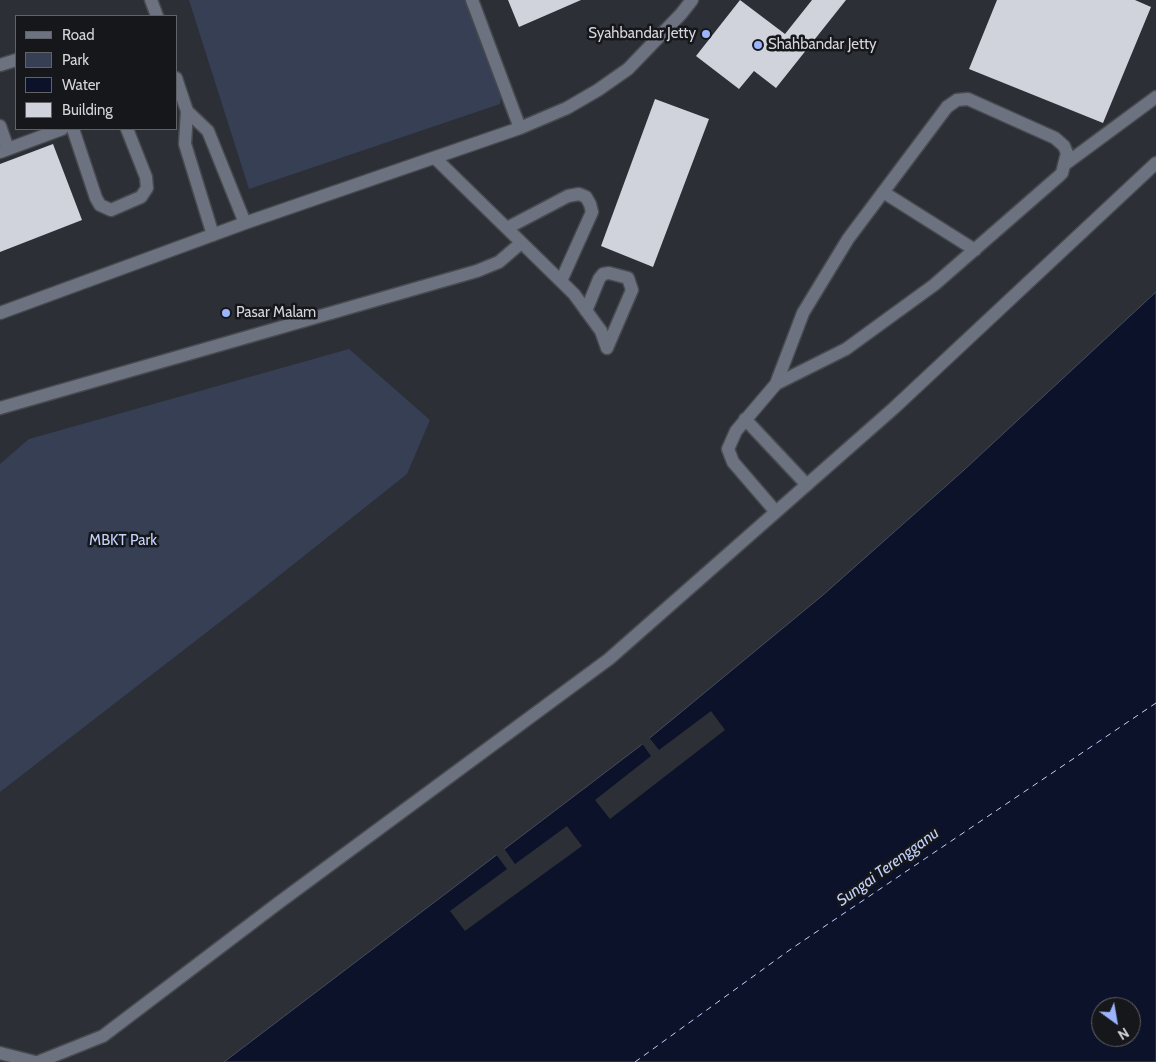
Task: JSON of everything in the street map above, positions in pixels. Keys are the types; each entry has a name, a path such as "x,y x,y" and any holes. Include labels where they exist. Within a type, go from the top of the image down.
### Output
{"street":[{"path":"151,0 157,15"},
{"path":"472,0 520,128"},
{"path":"0,312 245,223 520,128 568,108 628,69 682,14 692,0"},
{"path":"0,65 15,60"},
{"path":"178,84 187,111 185,144 213,235"},
{"path":"1064,165 1156,97"},
{"path":"776,384 846,349 934,285 1062,173 1067,153 1064,146 1055,138 968,99 957,100 947,107 848,239 803,313 776,384 736,431 728,449 733,462 776,512"},
{"path":"187,111 208,131 245,223"},
{"path":"0,126 4,151 59,130"},
{"path":"73,130 96,198 104,209 111,210 141,197 147,188 146,178 127,130"},
{"path":"434,158 574,294 586,311 601,331 607,348 632,290 628,278 609,273 603,274 599,279 586,311"},
{"path":"0,1053 36,1062 103,1036 276,904 609,659 894,408 1156,163"},
{"path":"883,192 975,250"},
{"path":"507,228 568,196 579,194 586,197 592,212 561,281"},
{"path":"0,408 477,271 499,262 522,243"},
{"path":"745,419 807,485"}],"green space":[{"path":"189,0 472,0 502,88 500,104 249,189"},
{"name":"MBKT Park","path":"349,349 430,420 407,474 251,598 0,792 0,464 29,439"}],"water":[{"name":"Sungai Terengganu","path":"1156,292 1156,1062 224,1062 640,746 823,595 964,470"}],"pier":[{"path":"711,711 725,730 610,819 595,800 651,756 641,742 648,736 659,750"},
{"path":"567,826 582,846 465,931 450,911 507,869 495,853 503,847 515,864"}],"building":[{"path":"508,0 581,0 519,27"},
{"name":"Shahbandar Jetty","path":"740,0 785,34 812,0 846,0 776,88 754,71 739,89 696,56"},
{"path":"997,0 1135,0 1151,7 1103,123 969,69"},
{"path":"655,99 709,119 653,267 601,246"},
{"path":"53,144 82,220 0,252 0,164"}],"ferry route":[{"path":"635,1062 791,949 1156,703"}],"place":[{"name":"Syahbandar Jetty","path":"706,34"},
{"name":"Shahbandar Jetty","path":"758,45"},
{"name":"Pasar Malam","path":"226,313"}]}
